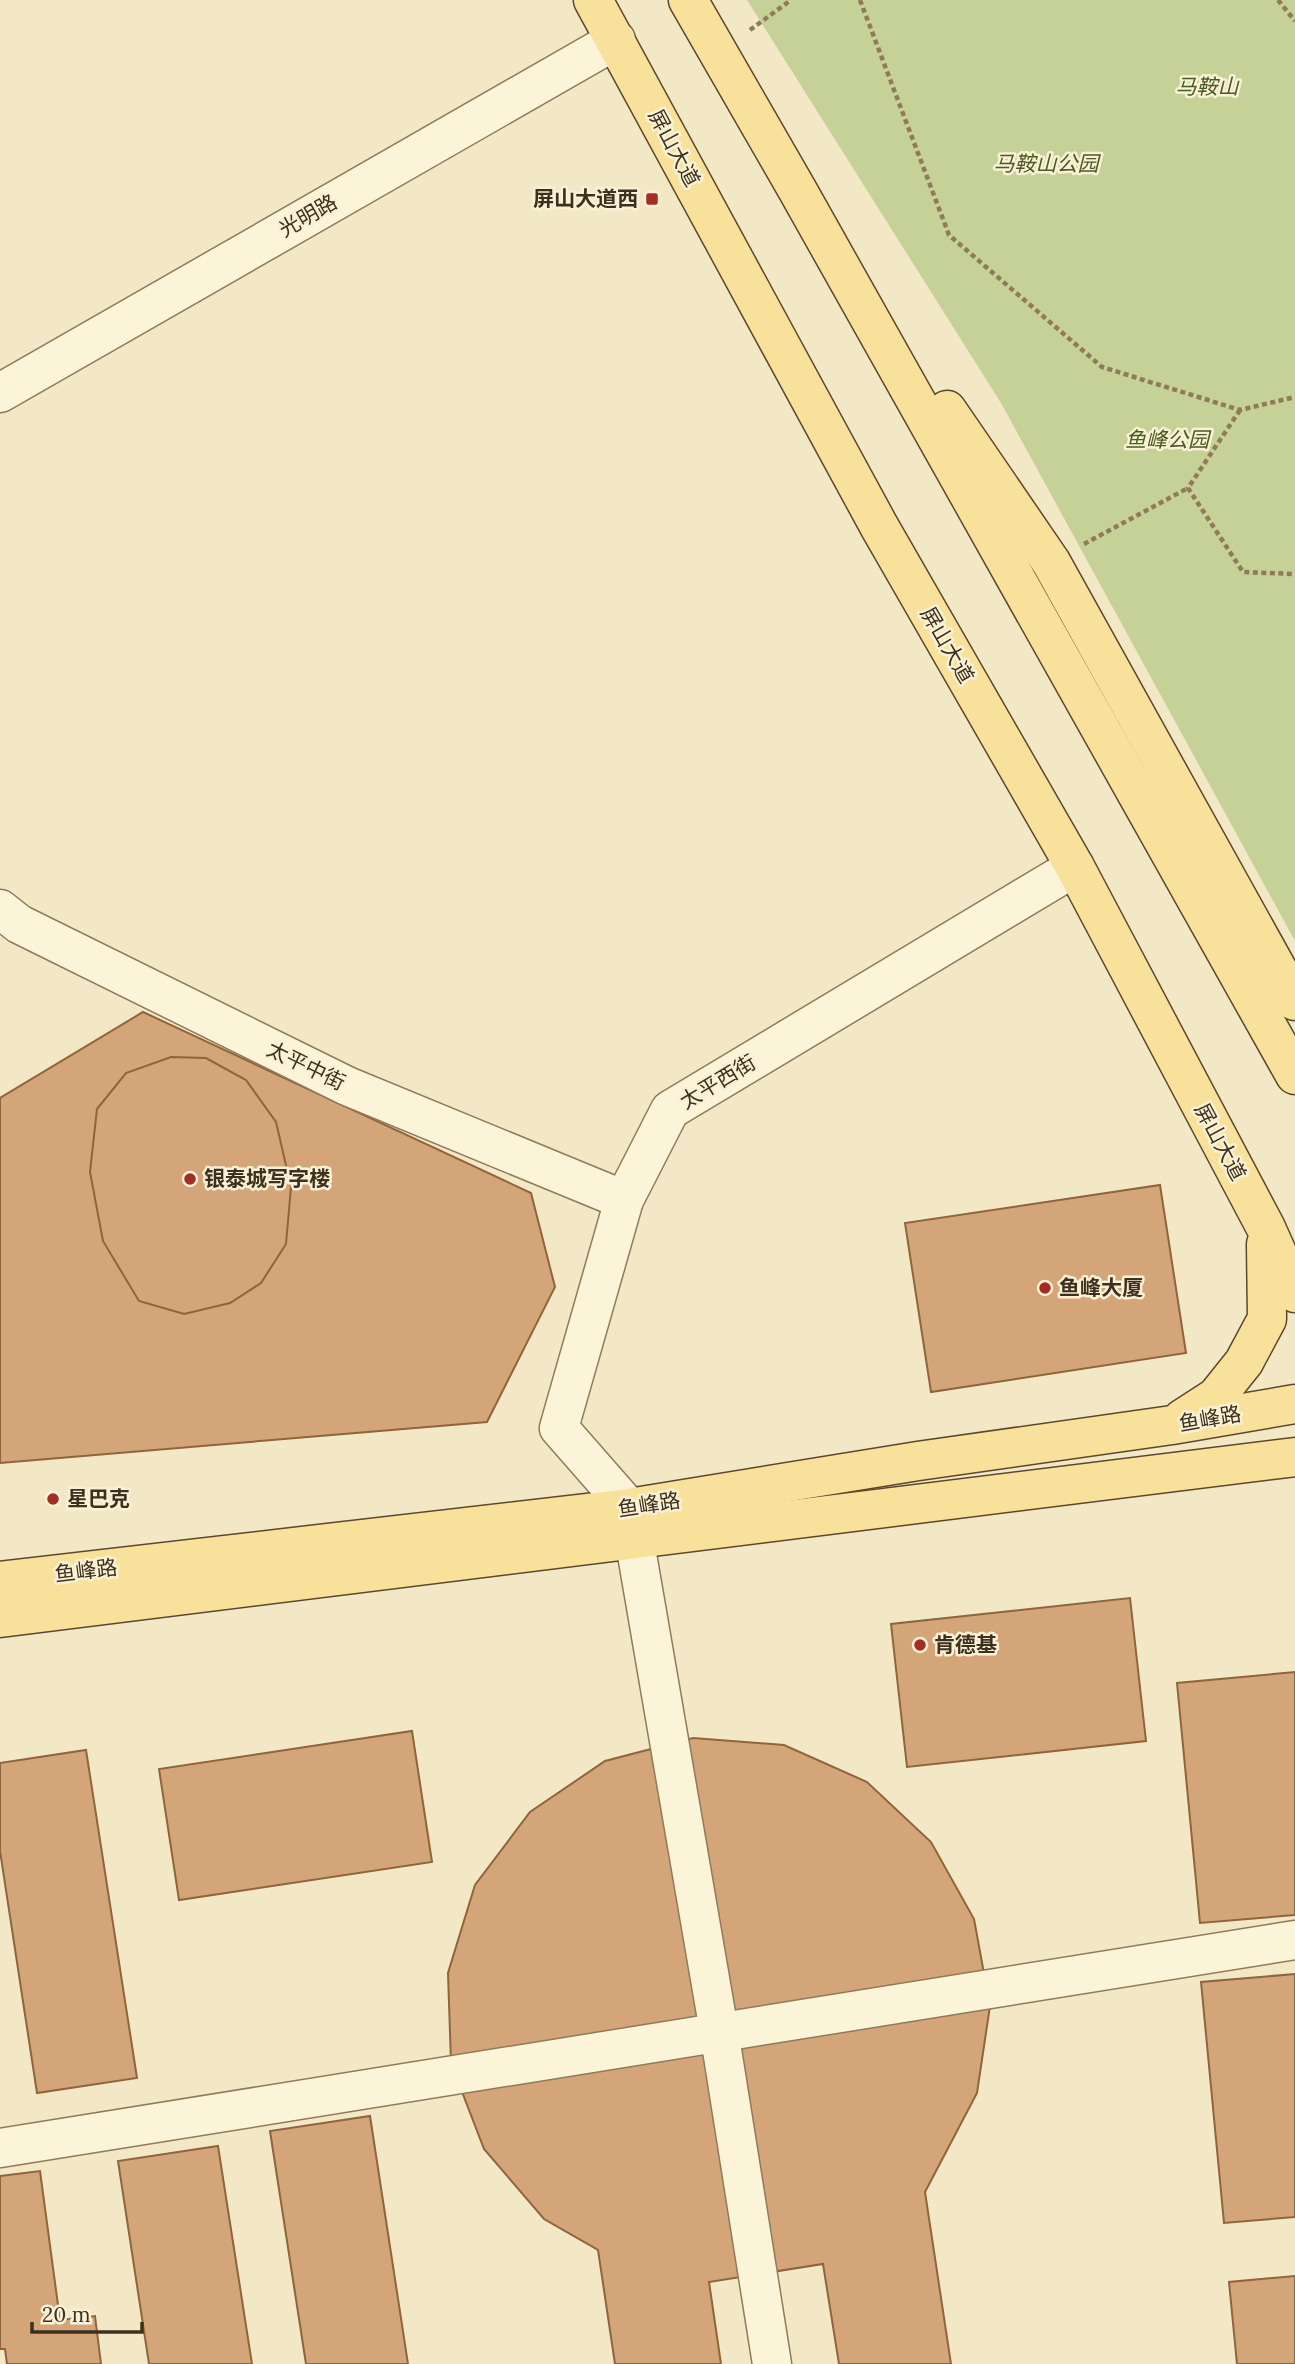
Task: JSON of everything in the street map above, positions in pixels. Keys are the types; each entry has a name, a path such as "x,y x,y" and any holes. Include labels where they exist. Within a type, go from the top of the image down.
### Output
{"main road":[{"name":"屏山大道","path":"593,0 879,526 1075,867 1266,1228 1295,1293"},
{"path":"688,0 1295,1075"},
{"path":"798,191 1051,562 1295,1001"},
{"path":"1172,1425 1216,1397 1244,1362 1266,1319 1266,1228"},
{"name":"鱼峰路","path":"0,1618 632,1524 904,1464 1172,1425 1295,1404"},
{"name":"鱼峰路","path":"0,1581 632,1524 1295,1457"}],"street":[{"name":"光明路","path":"0,393 615,40"},
{"name":"太平西街","path":"632,1524 559,1428 624,1200 670,1110 1075,867"},
{"name":"太平中街","path":"0,909 19,924 347,1086 624,1200"},
{"path":"632,1524 719,2032 772,2364"},
{"path":"0,2148 1295,1940"}],"path":[{"path":"718,54 791,0"},
{"path":"860,0 949,235 1102,367 1240,410 1295,397"},
{"path":"1278,0 1295,21"},
{"path":"1051,562 1188,488 1240,410"},
{"path":"1188,488 1243,572 1295,574"}],"green space":[{"path":"747,0 1295,0 1295,941 1001,403"}],"building":[{"path":"143,1012 531,1193 555,1287 487,1422 0,1463 0,1098"},
{"name":"银泰城写字楼","path":"171,1057 206,1058 246,1080 276,1122 291,1187 286,1244 261,1283 230,1303 184,1314 139,1301 103,1241 90,1172 97,1109 126,1073"},
{"name":"鱼峰大厦","path":"1160,1185 1186,1353 931,1392 905,1223"},
{"path":"1130,1598 1146,1741 907,1767 891,1624"},
{"path":"1295,1672 1295,1915 1200,1923 1177,1683"},
{"path":"412,1731 432,1862 179,1900 159,1769"},
{"path":"693,1738 784,1745 867,1782 931,1842 974,1919 990,2006 977,2093 925,2192 951,2364 839,2364 823,2264 709,2282 721,2364 615,2364 598,2250 544,2219 484,2149 451,2063 448,1973 475,1885 530,1812 605,1761"},
{"path":"86,1750 137,2078 37,2093 0,1851 0,1763"},
{"path":"1295,1974 1295,2217 1224,2223 1201,1982"},
{"path":"370,2116 408,2364 306,2364 270,2131"},
{"path":"218,2146 252,2364 149,2364 118,2161"},
{"path":"40,2171 60,2320 95,2316 101,2364 7,2364 5,2349 0,2349 0,2176"},
{"path":"1295,2276 1295,2364 1237,2364 1229,2282"}],"place":[{"name":"屏山大道西","path":"652,199"},
{"name":"银泰城写字楼","path":"190,1179"},
{"name":"鱼峰大厦","path":"1045,1288"},
{"name":"星巴克","path":"53,1499"},
{"name":"肯德基","path":"920,1645"}],"park label":[{"name":"马鞍山","path":"1207,87"},
{"name":"马鞍山公园","path":"1046,164"},
{"name":"鱼峰公园","path":"1167,440"}]}
